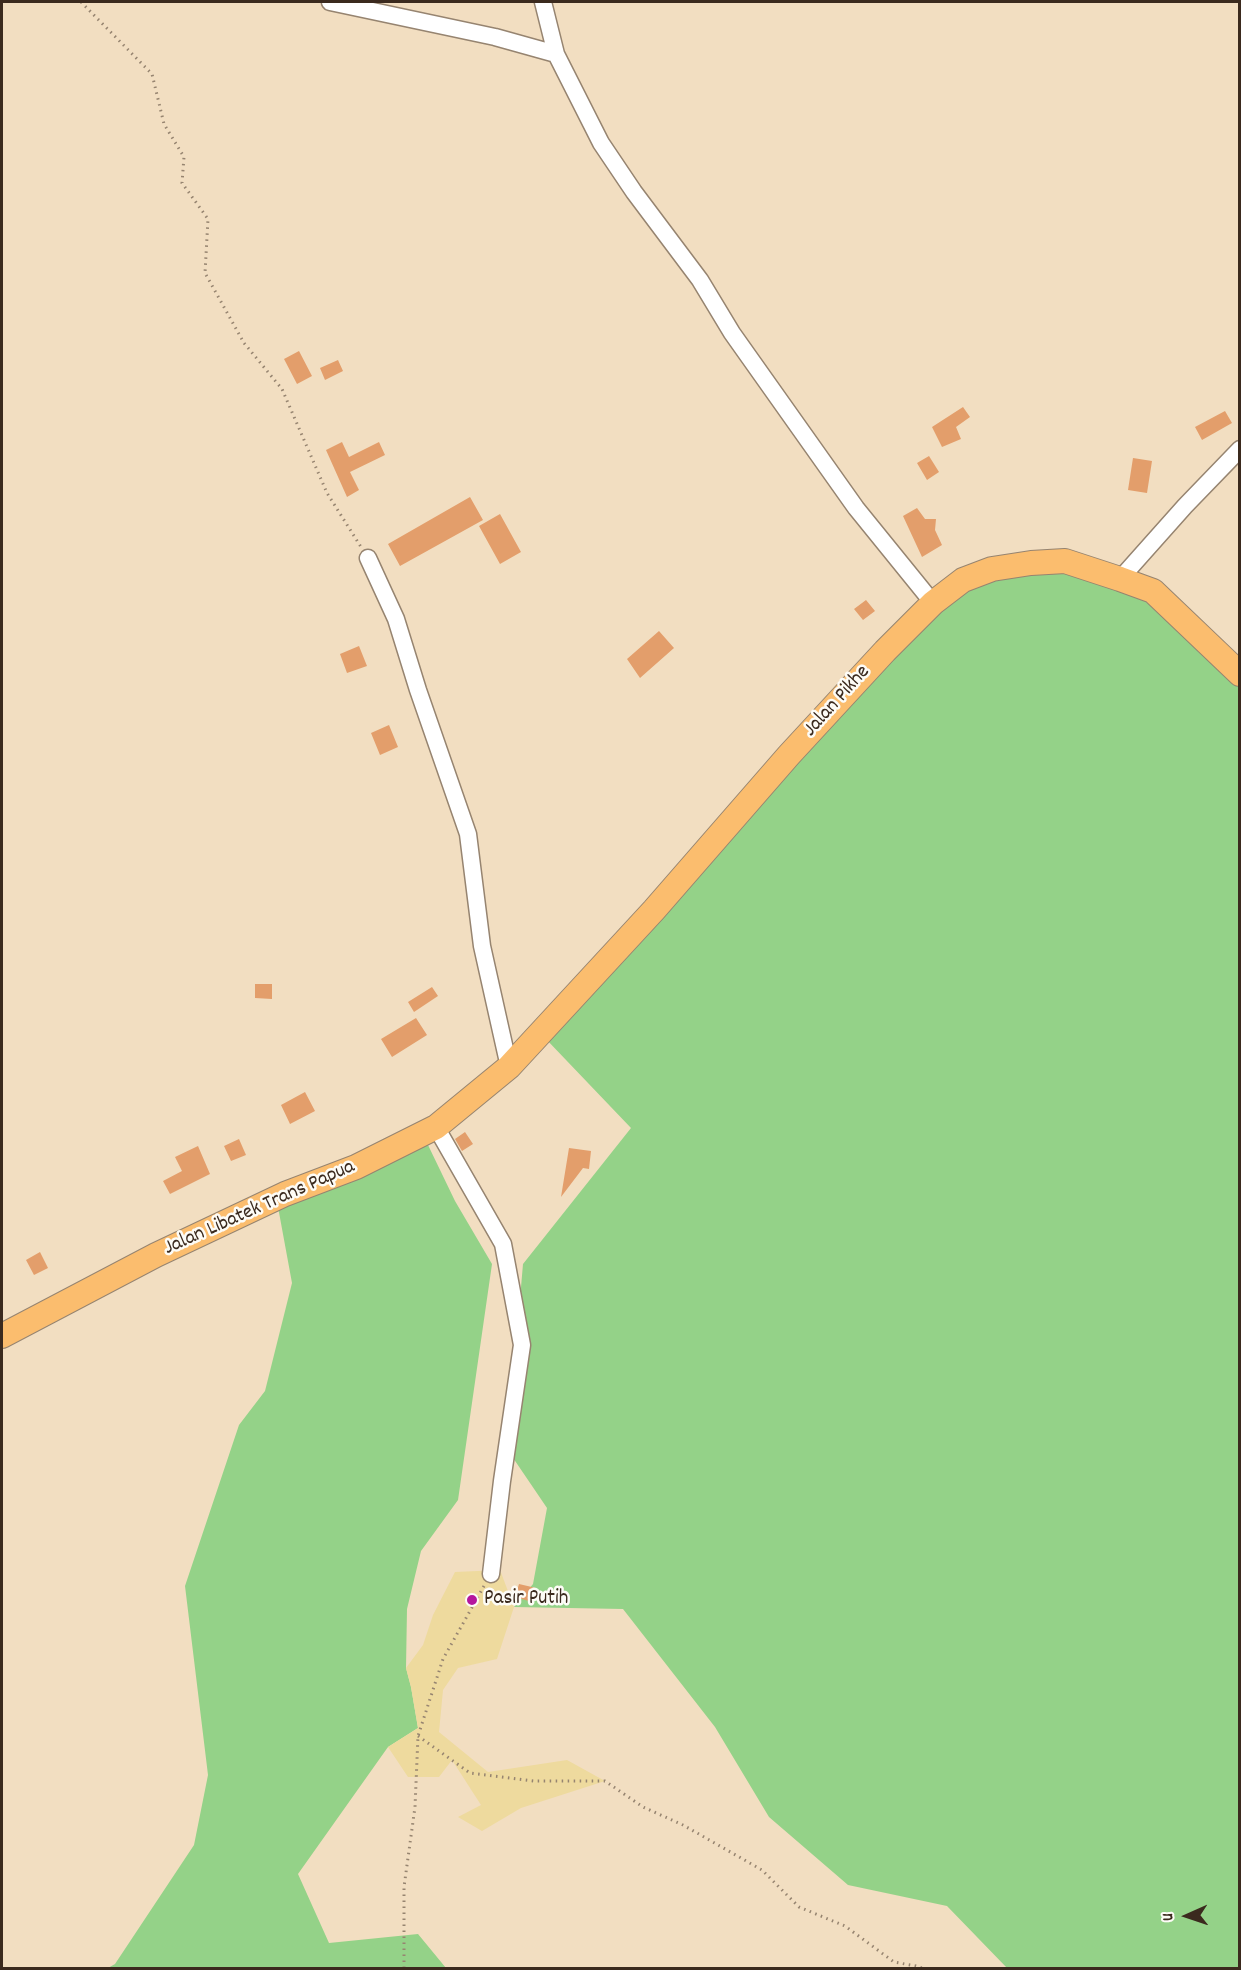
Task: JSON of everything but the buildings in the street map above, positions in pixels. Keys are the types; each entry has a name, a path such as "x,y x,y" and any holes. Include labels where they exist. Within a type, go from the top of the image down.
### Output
{"highway":[{"name":"Jalan Pikhe","path":"508,1066 654,910 853,686 933,603 963,580 992,569 1065,561 1120,579 1153,591 1239,674"},
{"name":"Jalan Libatek Trans Papua","path":"2,1336 165,1250 285,1194 356,1167 436,1127 508,1066"}],"street":[{"path":"330,2 495,37 556,54"},
{"path":"543,2 556,54 610,157 700,280 732,333 856,508 933,603"},
{"path":"1120,579 1239,448"},
{"path":"368,558 396,618 418,690 468,834 482,946 508,1066"},
{"path":"436,1127 503,1244 522,1345 491,1574"}],"path":[{"path":"81,2 152,74 164,124 184,157 182,183 208,219 205,273 244,343 282,389 327,493 368,558"},
{"path":"85,5 89,2"},
{"path":"405,1968 404,1887 415,1807 418,1736 442,1659 491,1574"},
{"path":"418,1736 470,1773 534,1781 605,1780 643,1807 683,1825 762,1870 799,1908 845,1926 894,1962 922,1968"}],"green space":[{"path":"1049,566 1138,596 1179,623 1240,689 1239,1968 1007,1968 947,1906 848,1885 769,1817 715,1727 623,1609 514,1607 533,1584 547,1508 507,1449 523,1264 631,1128 545,1038 933,609 981,577"},
{"path":"428,1145 455,1201 492,1264 458,1500 421,1551 407,1609 406,1668 418,1728 388,1747 298,1874 329,1943 418,1934 446,1968 108,1968 115,1964 194,1845 208,1775 185,1586 239,1425 265,1391 292,1283 278,1207"}],"sand":[{"path":"500,1570 514,1607 497,1659 458,1668 443,1690 439,1732 488,1772 567,1760 605,1781 521,1808 482,1831 458,1817 481,1805 452,1760 439,1777 408,1777 388,1747 418,1728 406,1668 423,1645 433,1615 455,1572"}],"place":[{"name":"Pasir Putih","path":"472,1600"}]}
